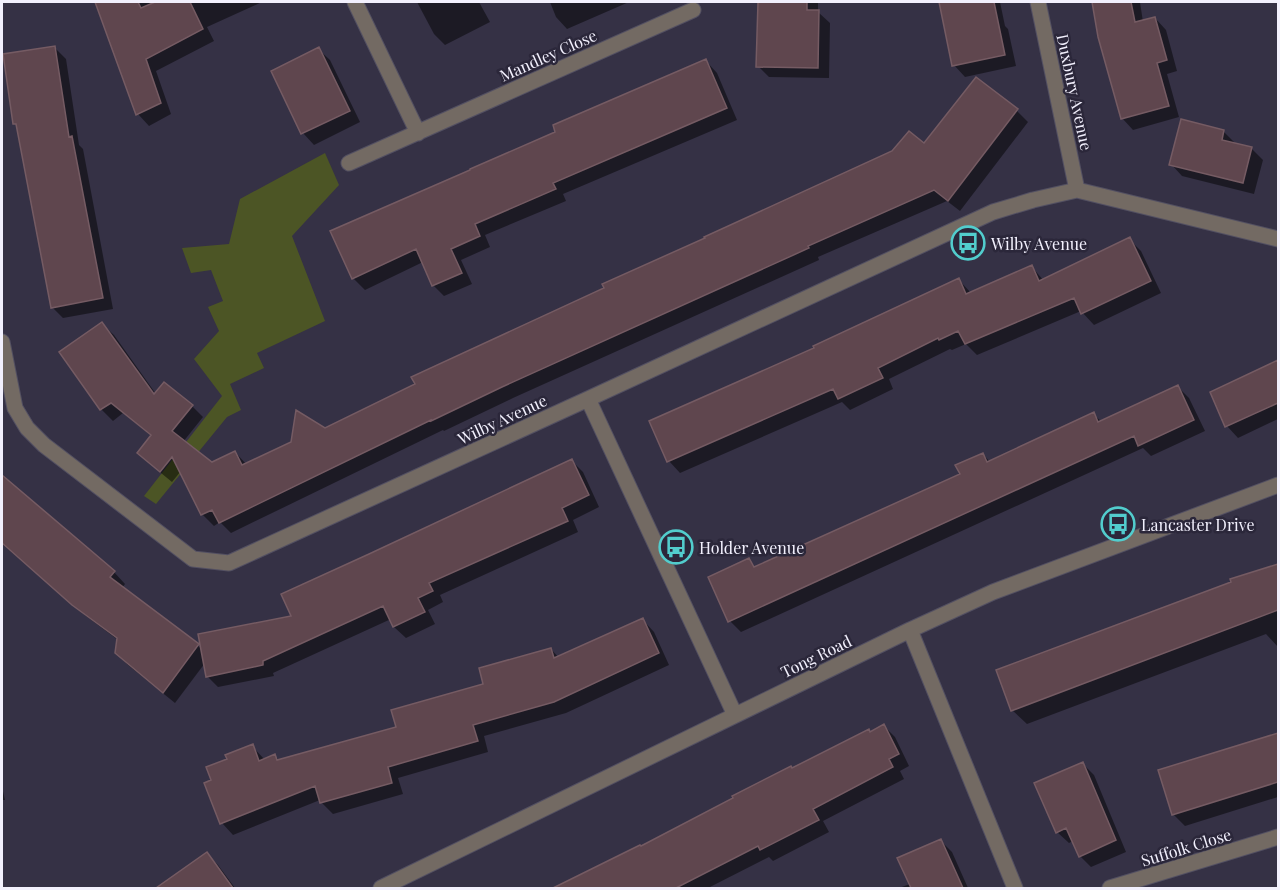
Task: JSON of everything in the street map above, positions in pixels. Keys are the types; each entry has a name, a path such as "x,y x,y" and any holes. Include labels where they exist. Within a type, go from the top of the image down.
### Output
{"street":[{"path":"355,2 417,132"},
{"name":"Duxbury Avenue","path":"1038,2 1077,190"},
{"name":"Mandley Close","path":"349,163 693,10"},
{"name":"Wilby Avenue","path":"2,342 15,408 27,428 44,445 193,559 229,563 993,212 1077,190 1278,239"},
{"path":"588,399 735,715"},
{"name":"Tong Road","path":"381,888 910,630 993,592 1278,485"},
{"path":"910,630 1015,888"},
{"name":"Suffolk Close","path":"1110,888 1275,838 1278,854"}],"green space":[{"path":"325,153 339,185 292,236 325,321 257,353 264,368 230,384 241,410 227,417 156,504 144,496 222,396 194,359 219,331 208,307 223,301 211,270 191,273 182,248 229,244 240,199"}],"building":[{"path":"95,2 138,2 141,8 155,2 190,2 203,29 146,59 161,103 136,115"},
{"path":"758,2 807,2 807,10 819,10 818,68 756,67"},
{"path":"939,2 994,2 1005,55 952,66"},
{"path":"1092,2 1131,2 1135,22 1155,17 1167,60 1157,63 1169,106 1121,119 1098,37"},
{"path":"55,46 69,137 72,136 103,298 51,308 16,124 13,124 3,54"},
{"path":"319,47 350,111 301,134 271,71"},
{"path":"706,59 727,108 553,183 556,189 475,224 480,236 451,249 462,273 432,286 416,249 352,279 330,231 555,132 553,125"},
{"path":"976,77 1018,109 948,201 934,190 431,420 219,523 212,510 201,515 172,457 160,472 137,453 151,435 111,403 100,410 59,352 102,322 154,394 164,382 193,405 172,431 212,462 235,451 242,465 291,442 296,410 325,428 415,384 411,377 604,288 602,284 892,151 909,131 924,143"},
{"path":"1181,119 1224,130 1222,140 1252,147 1243,183 1169,165"},
{"path":"1130,237 1151,281 1081,314 1074,298 965,344 958,331 939,340 938,338 878,368 883,378 838,399 833,389 667,462 649,421 814,348 813,346 959,278 966,294 1032,265 1039,281"},
{"path":"1278,360 1278,403 1225,427 1210,392"},
{"path":"1178,385 1194,420 1138,446 1134,436 728,622 708,577 749,558 754,567 960,474 955,465 983,453 987,462 1094,412 1098,422"},
{"path":"572,459 589,495 562,508 568,521 429,583 433,591 418,598 425,612 393,627 383,606 263,661 263,665 206,677 198,634 291,616 281,594"},
{"path":"2,475 115,571 110,577 199,644 163,693 115,653 117,638 72,605 2,543"},
{"path":"1278,564 1278,610 1011,711 996,670 1231,582 1230,579"},
{"path":"643,618 659,653 554,702 473,725 478,741 388,767 392,783 320,803 315,786 220,824 204,783 211,780 206,767 227,759 225,755 253,744 259,761 275,754 277,760 396,727 391,710 483,684 479,668 551,648 554,658"},
{"path":"884,724 899,754 889,759 893,767 813,809 819,820 760,850 758,846 676,888 553,888 641,846 791,766 792,768 869,729 870,732"},
{"path":"1278,733 1278,782 1172,815 1158,770"},
{"path":"1083,762 1116,840 1079,857 1066,828 1056,833 1034,783"},
{"path":"941,839 963,888 911,888 897,858"},
{"path":"207,852 233,888 156,888"}],"place":[{"name":"Wilby Avenue","path":"968,243"},
{"name":"Lancaster Drive","path":"1118,524"},
{"name":"Holder Avenue","path":"676,547"}]}
